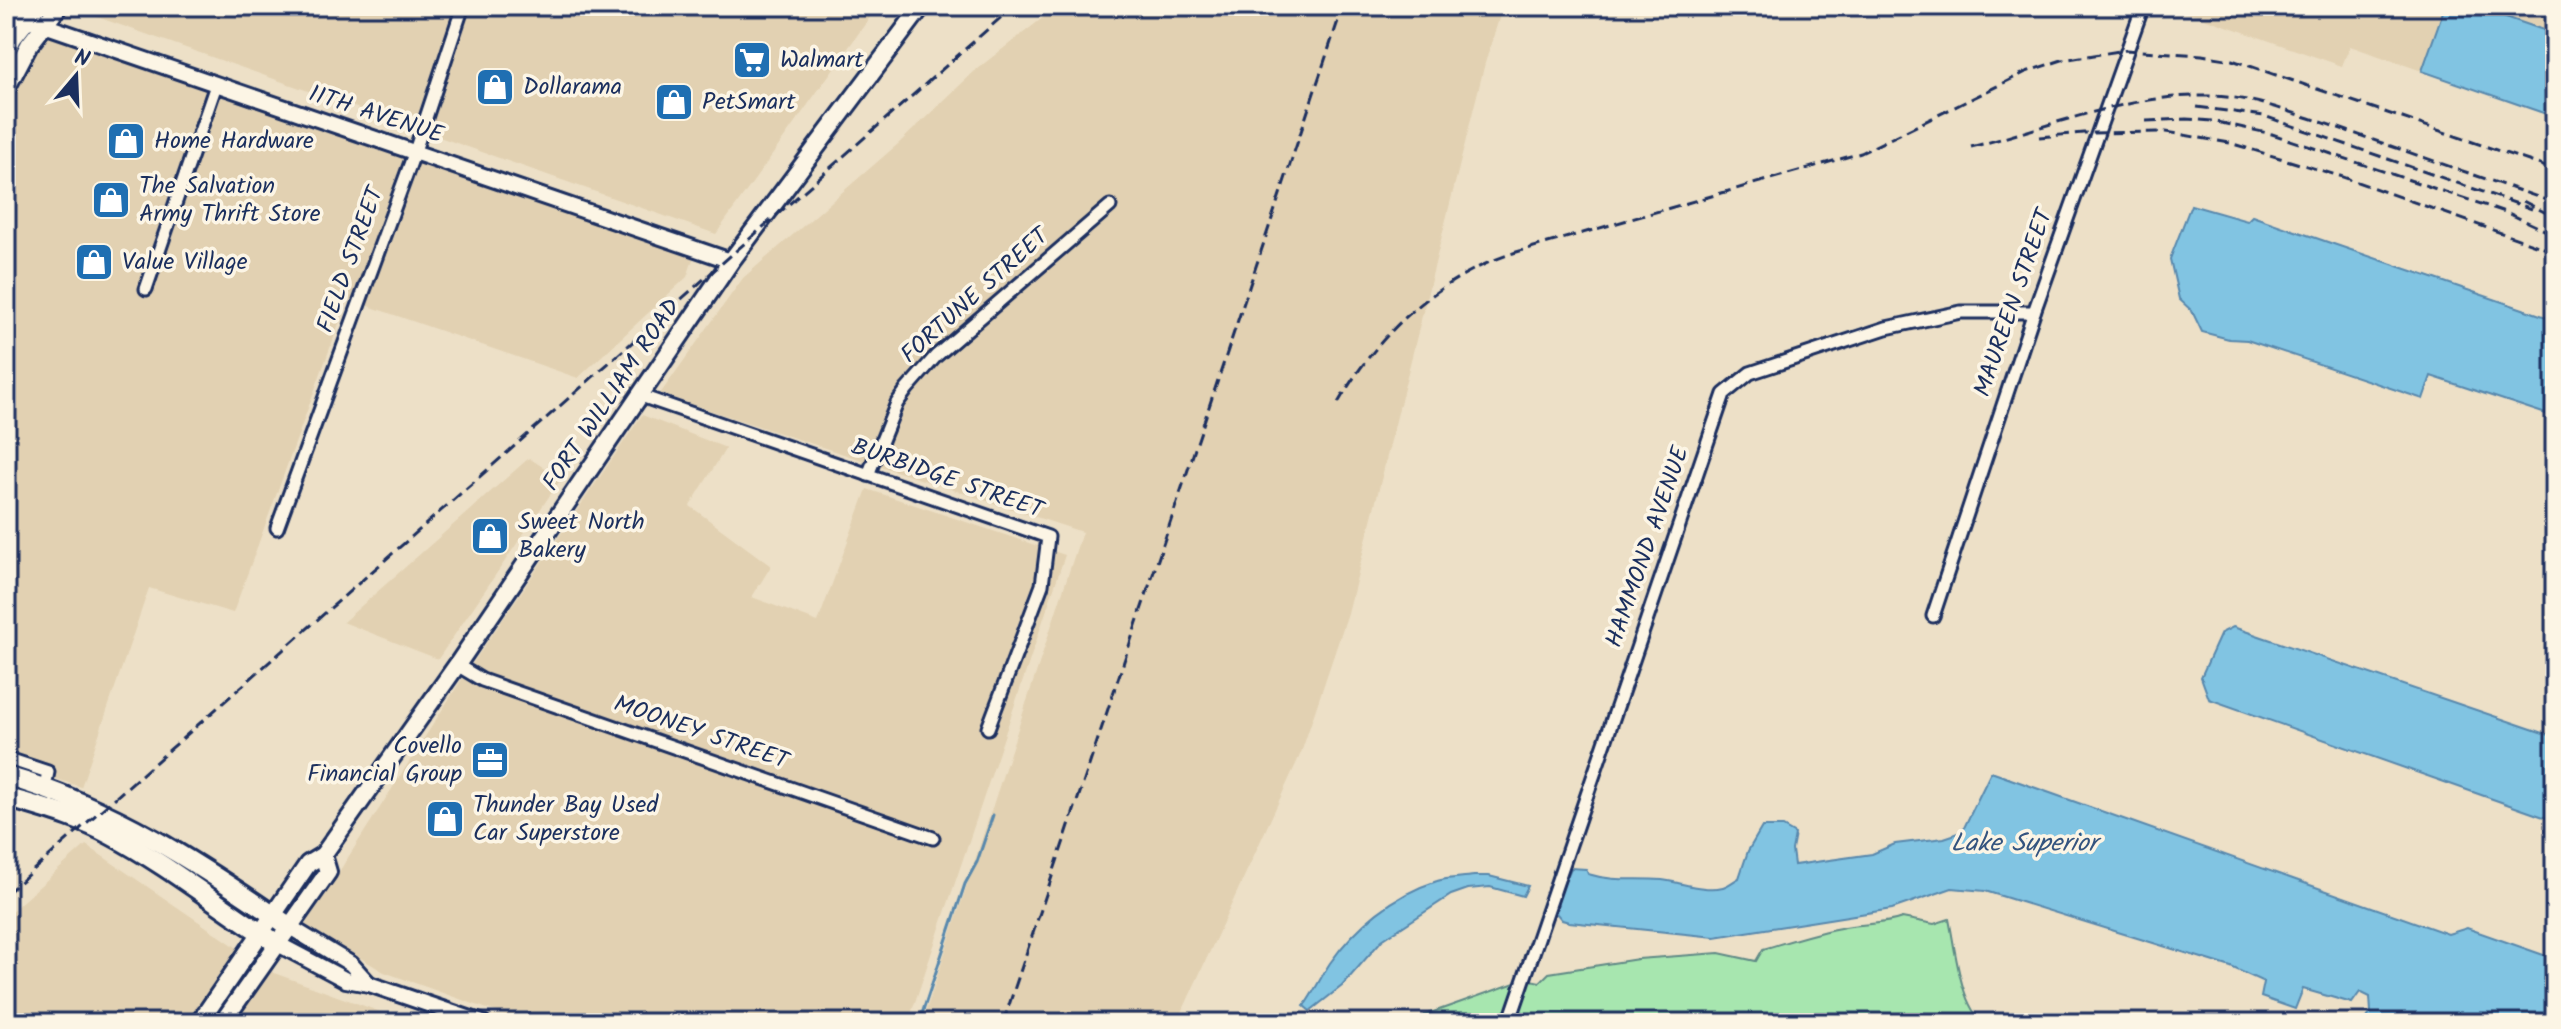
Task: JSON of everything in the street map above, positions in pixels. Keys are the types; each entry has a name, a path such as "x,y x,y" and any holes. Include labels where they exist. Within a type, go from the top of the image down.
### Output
{"main road":[{"path":"6,89 29,45 38,6"},
{"path":"6,53 13,38 59,6"},
{"name":"FORT WILLIAM ROAD","path":"199,1023 308,864 323,855 457,665 731,261 922,6"},
{"path":"6,776 102,811 166,844 290,927"},
{"path":"9,799 81,820 112,835 161,864 278,944"},
{"name":"FORT WILLIAM ROAD","path":"222,1023 328,872 323,855"}],"street":[{"name":"FIELD STREET","path":"277,528 415,151 463,6"},
{"name":"MAUREEN STREET","path":"1933,616 2034,312 2143,6"},
{"name":"11TH AVENUE","path":"6,12 731,261"},
{"path":"146,289 216,85"},
{"name":"FORTUNE STREET","path":"868,475 897,403 907,389 945,348 1110,206"},
{"name":"HAMMOND AVENUE","path":"1509,1023 1724,394 1750,373 1886,328 1961,312 2034,312"},
{"name":"BURBIDGE STREET","path":"641,396 1048,537 1042,585 988,728"},
{"name":"MOONEY STREET","path":"457,665 482,680 933,838"},
{"path":"6,758 48,772 42,808"},
{"path":"290,927 351,964 369,984"},
{"path":"278,944 346,980 369,984 483,1023"}],"shaded area":[{"path":"66,6 878,6 716,234"},
{"path":"1058,6 1503,6 1485,63 1348,613 1301,753 1177,1023 922,1023 1082,532 660,394 743,278 898,144 977,69"},
{"path":"2169,6 2445,6 2422,71 2350,46 2342,66"},
{"path":"2474,6 2555,6 2555,34"},
{"path":"44,35 694,256 687,277 578,378 348,299 233,613 149,588 81,787 6,762 6,99"},
{"path":"642,415 726,448 690,506 771,566 752,597 818,622 867,489 1065,555 908,1023 527,1023 384,972 305,925 460,682"},
{"path":"529,458 561,479 438,659 343,622"},
{"path":"86,845 274,973 411,1023 6,1023 6,916"}],"green space":[{"path":"1902,918 1934,924 1949,919 1964,990 1969,1004 1984,1023 1416,1023 1425,1015 1526,979 1540,982 1549,973 1638,959 1719,953 1756,961 1763,949 1793,940 1835,929"}],"water":[{"path":"2445,6 2474,6 2555,34 2555,117 2422,71"},
{"path":"2191,205 2247,221 2252,216 2555,320 2555,417 2431,376 2423,399 2247,340 2202,332 2192,311 2179,299 2170,259"},
{"path":"2233,627 2555,737 2555,821 2209,699 2201,677 2221,633"},
{"name":"Lake Superior","path":"1991,772 2448,934 2467,928 2555,959 2555,1023 2364,1023 2371,1012 2370,997 2360,992 2352,1003 2303,989 2295,1009 2261,997 2264,982 2231,967 1985,891 1952,888 1892,909 1715,937 1569,922 1556,913 1559,895 1571,868 1586,869 1588,874 1606,878 1662,880 1708,888 1725,886 1739,878 1748,851 1762,827 1783,827 1795,834 1792,850 1794,865 1872,854 1895,844 1944,838 1962,832"},
{"path":"1489,876 1528,886 1523,896 1490,887 1468,889 1451,895 1382,940 1342,986 1310,1011 1304,1006 1340,949 1377,913 1421,887 1441,880"}],"waterway":[{"path":"919,1023 965,884 977,862 993,815"}],"railway":[{"path":"6,894 1014,6"},
{"path":"1003,1023 1343,6"},
{"path":"1338,403 1372,353 1414,309 1464,275 1491,262 1861,153 2026,72 2062,60 2126,50 2232,60 2555,170"},
{"path":"1971,147 2097,111 2161,98 2237,98 2310,118 2555,203"},
{"path":"2197,107 2264,116 2532,209"},
{"path":"2146,121 2212,121 2272,134 2508,213 2555,235"},
{"path":"2039,137 2166,132 2230,143 2343,177 2555,252"},
{"path":"2523,201 2552,216"}],"place":[{"name":"Walmart","path":"752,60"},
{"name":"Dollarama","path":"495,87"},
{"name":"PetSmart","path":"674,102"},
{"name":"Home Hardware","path":"126,141"},
{"name":"The Salvation Army Thrift Store","path":"111,200"},
{"name":"Value Village","path":"94,262"},
{"name":"Sweet North Bakery","path":"490,536"},
{"name":"Covello Financial Group","path":"490,760"},
{"name":"Thunder Bay Used Car Superstore","path":"445,819"}]}
